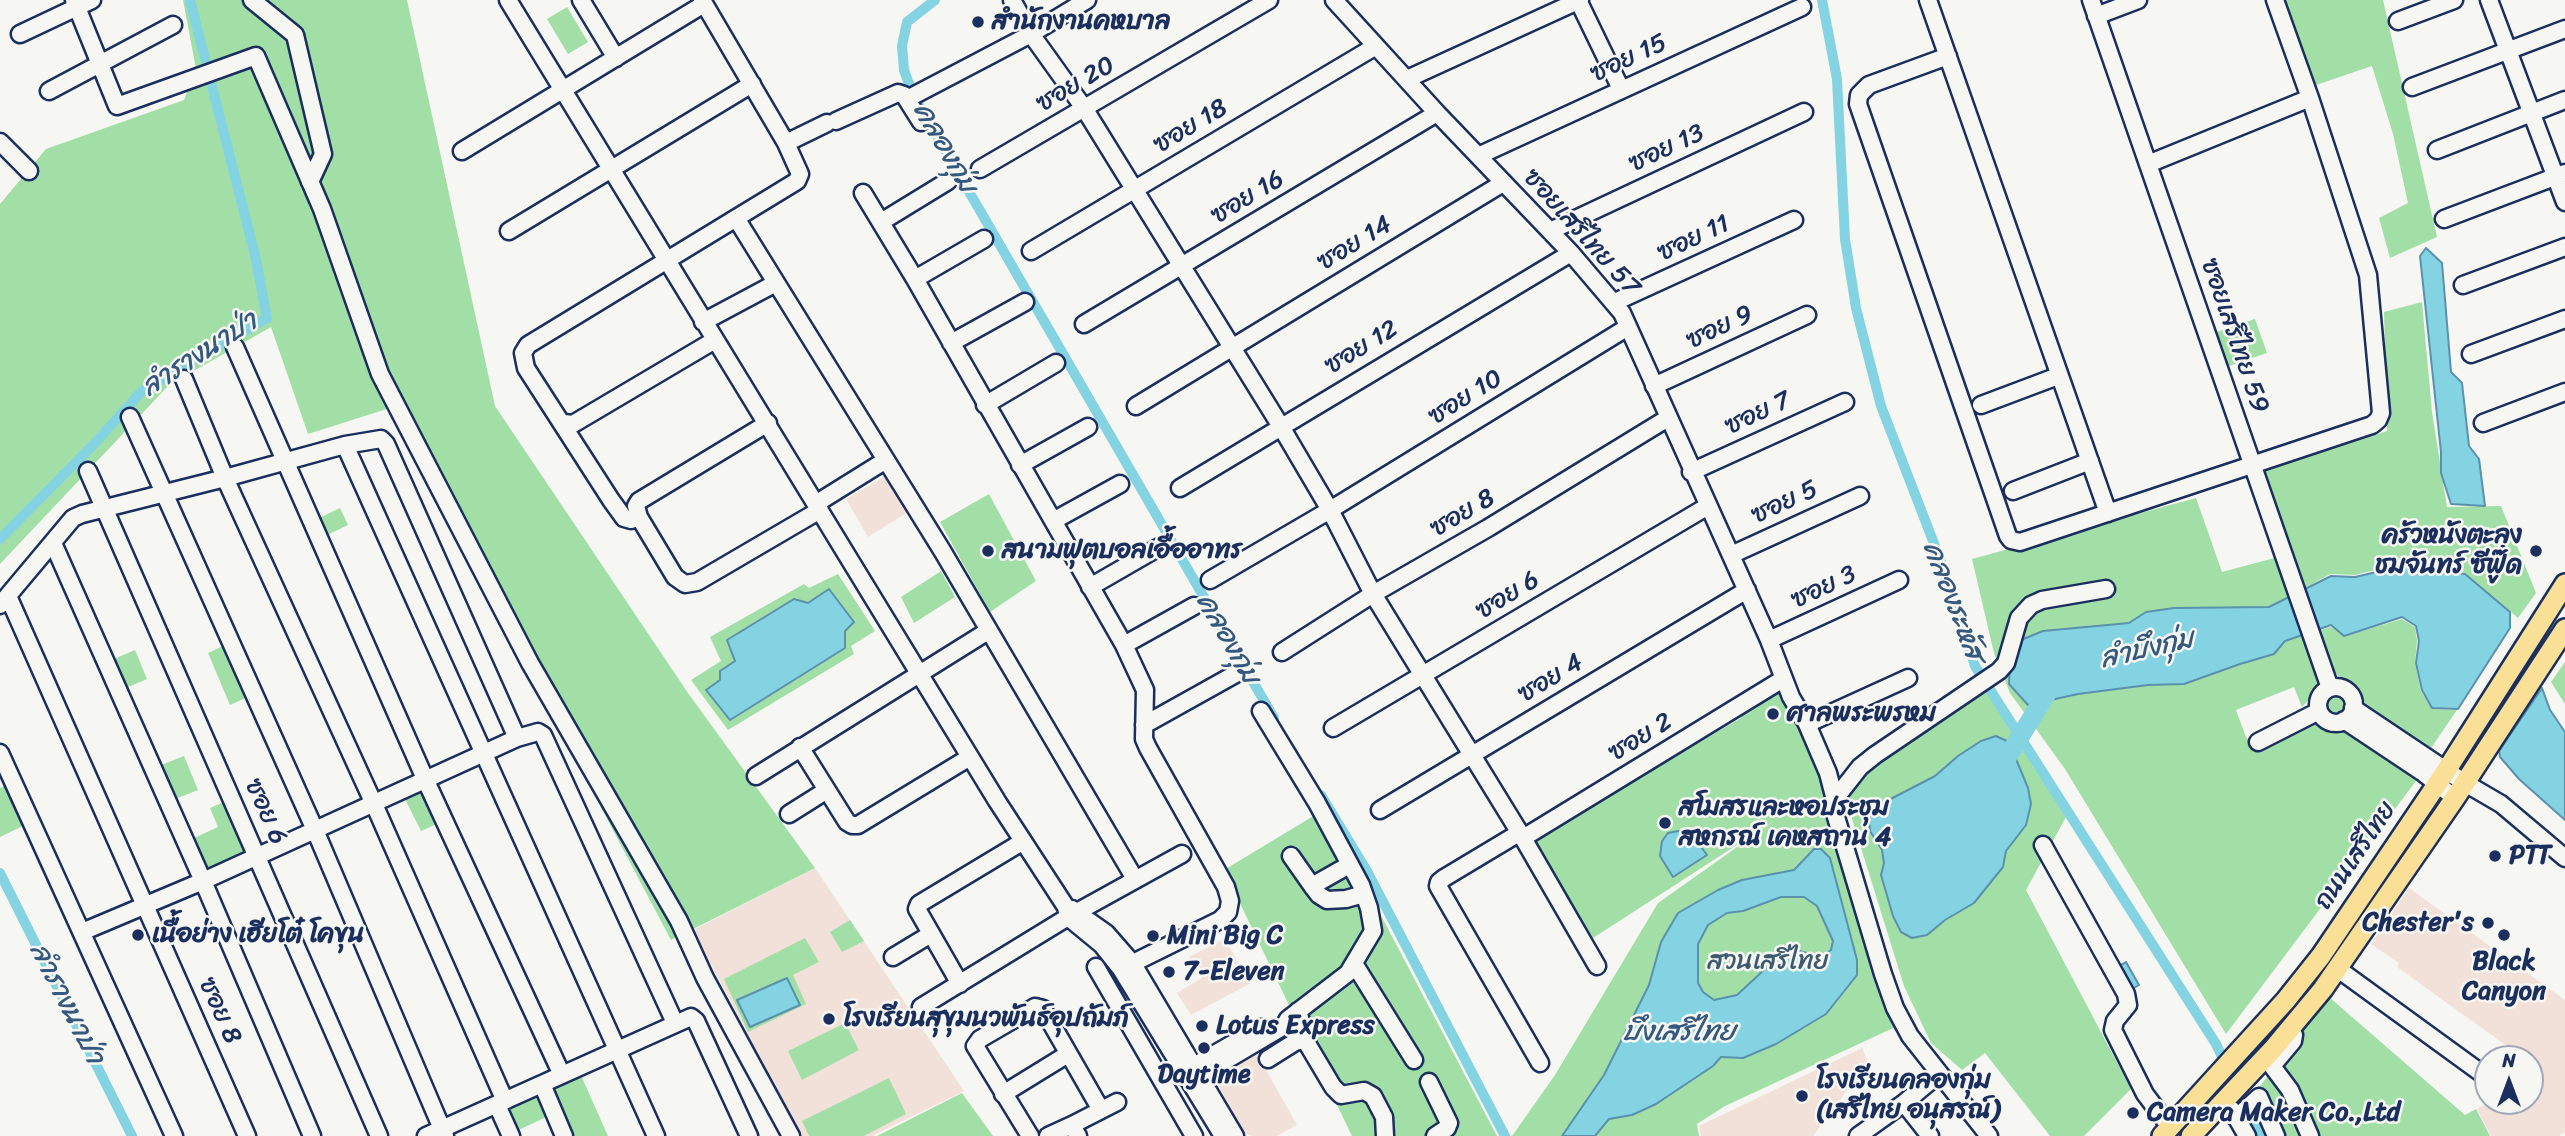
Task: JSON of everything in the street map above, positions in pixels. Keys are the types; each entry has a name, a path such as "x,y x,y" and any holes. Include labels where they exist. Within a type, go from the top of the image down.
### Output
{"main road":[{"name":"ถนนเสรีไทย","path":"2166,1132 2286,1000 2320,956 2442,777 2565,584"},
{"name":"ถนนเสรีไทย","path":"2191,1136 2231,1113 2254,1070 2338,969 2460,791 2565,629"}],"street":[{"path":"20,34 75,4 92,0"},
{"path":"252,0 295,35 323,154 310,182"},
{"path":"508,0 1022,842 1071,912 1101,945 1127,967 1192,1073 1235,1136"},
{"path":"581,0 616,58"},
{"path":"1012,0 1031,34 1084,108 1280,425 1330,510 1373,594 1521,835 1597,966"},
{"path":"786,143 898,93 911,97 1031,34 1087,0"},
{"name":"ซอย 20","path":"980,169 1269,0"},
{"path":"1406,79 1579,0 1620,89"},
{"path":"1928,0 2108,513"},
{"path":"2093,8 2138,0"},
{"path":"1948,56 1869,85 1859,95 1858,104 2008,536 2011,540 2021,542 2372,425 2381,413 2368,275 2275,0"},
{"path":"2398,21 2454,0"},
{"path":"2489,0 2531,113 2560,175 2565,202"},
{"path":"462,151 703,2 786,143 800,174 797,181 528,345 523,353 526,368 624,518 631,520 639,517"},
{"name":"ซอยเสรีไทย 57","path":"1343,2 1376,46 1615,302 1747,590 1791,697 1807,724 1828,773 1833,808"},
{"path":"75,4 117,106 256,56 322,209 380,374 530,663 679,921 705,978 791,1136"},
{"name":"ซอย 15","path":"1478,156 1802,7"},
{"name":"ซอยเสรีไทย 59","path":"2093,8 2330,688"},
{"path":"49,92 173,25"},
{"path":"2412,87 2565,29"},
{"name":"ซอย 18","path":"1031,251 1376,46"},
{"path":"509,232 752,84"},
{"path":"911,97 920,122"},
{"path":"2148,164 2310,97"},
{"path":"2437,150 2565,100"},
{"name":"ซอย 13","path":"1550,231 1804,112"},
{"name":"ซอย 16","path":"1084,324 1437,113"},
{"path":"0,142 29,171"},
{"path":"2444,219 2560,175"},
{"path":"881,222 948,181"},
{"name":"ซอย 14","path":"1136,406 1503,183"},
{"path":"863,193 1124,645 1145,690 1144,725 1147,748 1226,887 1230,901 1228,912 1220,920 1127,967"},
{"path":"736,218 943,552 1135,880"},
{"name":"ซอย 11","path":"1615,302 1794,220"},
{"path":"915,279 984,239"},
{"path":"2463,285 2565,247"},
{"name":"ซอย 12","path":"1180,488 1280,425 1571,253"},
{"path":"704,322 776,283"},
{"path":"951,343 1025,302"},
{"name":"ซอย 9","path":"1654,386 1807,315"},
{"path":"2471,354 2565,319"},
{"name":"ซอย 10","path":"1210,580 1330,510 1628,327"},
{"path":"564,423 573,424 715,340"},
{"path":"234,347 426,781 562,1075"},
{"path":"985,405 1056,363"},
{"path":"1981,405 2059,376"},
{"path":"184,379 225,478 374,804 501,1103 512,1136"},
{"path":"2483,423 2565,392"},
{"name":"ซอย 7","path":"1691,471 1845,402"},
{"path":"130,417 315,830 444,1133"},
{"name":"ซอย 8","path":"1282,652 1373,594 1488,528 1668,418"},
{"path":"768,423 639,501 636,510 639,517 675,577 685,584 696,582 886,460"},
{"path":"1020,465 1088,427"},
{"path":"4,601 73,518 345,445 382,439 517,738"},
{"path":"345,445 656,1136"},
{"path":"2013,491 2090,461"},
{"name":"ซอย 6","path":"88,471 379,1136"},
{"path":"1053,521 1120,484"},
{"name":"ซอย 5","path":"1731,555 1860,496"},
{"name":"ซอย 6","path":"1333,728 1708,506"},
{"path":"53,543 203,881 312,1136"},
{"path":"1090,587 1161,546"},
{"name":"ซอย 3","path":"1769,640 1899,580"},
{"path":"1833,808 1860,767 1999,671 2006,663 2020,618 2031,605 2042,600 2106,589"},
{"name":"ซอย 4","path":"1380,810 1747,590"},
{"name":"ซอย 8","path":"4,601 146,905 247,1136"},
{"path":"1124,645 1194,606"},
{"path":"757,776 988,631"},
{"path":"1144,725 1238,672"},
{"path":"1807,724 1908,678"},
{"name":"ซอย 2","path":"1540,1063 1438,886 1444,878 1783,679"},
{"path":"2330,688 2347,692 2353,699 2349,714 2330,722 2319,711 2319,697 2330,688"},
{"name":"ซอยเสรีไทย 57","path":"1791,697 1797,726 1833,808 1895,1008 1910,1036 1989,1136"},
{"path":"1166,1087 1244,1044 1284,1026 1293,1015 1348,974 1373,931 1364,894 1317,803 1261,711"},
{"path":"2258,743 2319,711"},
{"path":"2349,714 2460,791 2501,804 2565,858"},
{"path":"82,932 203,881 533,733 544,735 675,1023"},
{"path":"800,747 847,822 852,825 858,825 970,757"},
{"path":"0,753 174,1136"},
{"path":"789,814 827,790"},
{"path":"960,984 917,909 919,904 1022,842"},
{"path":"2043,845 2126,994 2128,1005 2115,1021 2113,1030 2166,1132"},
{"path":"921,1007 1071,912 1182,854"},
{"path":"1291,856 1312,886 1327,900 1364,894"},
{"path":"1312,886 1349,865"},
{"path":"894,957 931,933"},
{"path":"1355,965 1414,1060"},
{"path":"1096,967 1194,1136"},
{"path":"2338,969 2474,1068"},
{"path":"1030,1136 975,1046 980,1039 1039,1007 1043,1009 1101,1111"},
{"path":"1293,1015 1337,1092 1345,1096 1364,1091 1373,1096 1384,1117 1385,1136"},
{"path":"426,1136 444,1133 501,1103 691,1017 696,1021 749,1136"},
{"path":"2291,1028 2293,1041 2272,1066 2290,1090 2310,1136"},
{"path":"1268,1059 1295,1042 1306,1039"},
{"path":"1003,1094 1068,1054"},
{"path":"1192,1073 1223,1136"},
{"path":"1858,1136 1939,1074"},
{"path":"1429,1082 1449,1123 1447,1128 1434,1136"},
{"path":"542,1084 565,1136"},
{"path":"2247,1136 2231,1113 2259,1097 2276,1136"},
{"path":"1048,1136 1075,1131 1116,1102"},
{"path":"1904,1103 1930,1136"}],"shaded area":[{"path":"891,473 913,509 868,537 846,499"},
{"name":"โรงเรียนสุขุมนวพันธ์อุปถัมภ์","path":"815,868 964,1091 872,1136 801,1136 693,930"},
{"path":"2409,888 2565,1000 2565,1132 2559,1136 2491,1136 2480,1115 2544,1115 2544,1045 2506,1045 2397,967 2399,963 2371,944"},
{"path":"1224,939 1251,983 1191,1015 1177,993 1202,978 1189,957"},
{"name":"โรงเรียนคลองกุ่ม (เสรีไทย อนุสรณ์)","path":"1862,1048 1868,1062 1813,1136 1701,1136 1699,1126"},
{"path":"1256,1052 1297,1125 1277,1136 1253,1136 1243,1133 1214,1076"}],"green space":[{"path":"183,0 407,0 495,406 688,693 815,868 671,940 390,408 308,434 271,327 169,385 0,564 0,204 46,149 184,100 196,69"},
{"path":"2284,0 2383,0 2437,237 2390,258 2379,218 2408,203 2393,134 2372,66 2316,85"},
{"path":"567,7 588,42 568,54 547,19"},
{"path":"2422,302 2432,412 2447,507 2501,506 2536,593 2518,618 2463,572 2420,565 2391,566 2355,575 2330,574 2305,588 2263,472 2387,431 2384,312"},
{"path":"2255,319 2267,353 2226,367 2214,333"},
{"name":"สนามฟุตบอลเอื้ออาทร","path":"989,494 1036,581 990,612 940,522"},
{"path":"2196,498 2222,572 2282,556 2318,670 2316,692 2302,707 2294,687 2236,710 2246,737 2252,744 2261,747 2314,723 2328,729 2351,733 2419,777 2226,1034 2065,769 2010,693 1994,653 1972,559"},
{"path":"340,508 348,525 325,536 317,519"},
{"path":"941,571 955,597 914,623 901,597"},
{"path":"838,574 875,631 851,646 854,654 728,730 691,680 721,661 710,637 804,584 809,588"},
{"path":"2402,619 2415,627 2415,663 2421,691 2432,709 2457,710 2431,748 2369,708 2351,686 2327,666 2313,632 2331,627 2346,636"},
{"path":"229,643 252,695 230,705 208,653"},
{"path":"135,650 147,679 126,688 114,659"},
{"path":"2565,662 2565,704 2551,682"},
{"path":"1978,678 2066,817 2026,890 2131,1089 2084,1136 2050,1136 1985,1053 1962,1070 1931,1043 1904,986 1839,777"},
{"name":"สวนเสรีไทย","path":"1779,689 1828,794 1904,1023 1725,1106 1697,1124 1699,1136 1512,1136 1555,1075 1658,903 1774,821 1593,938 1533,840 1741,718 1739,713"},
{"path":"2336,694 2344,697 2347,705 2344,713 2336,716 2328,713 2325,705 2328,697"},
{"path":"184,756 198,790 175,799 161,765"},
{"path":"10,783 29,823 0,837 0,788"},
{"path":"424,787 441,822 421,831 404,797"},
{"path":"231,799 255,853 209,873 194,838 218,827 210,808"},
{"path":"1325,809 1497,1136 1352,1136 1224,870"},
{"path":"850,920 864,941 842,952 830,932"},
{"path":"805,938 819,962 793,975 806,1004 748,1032 724,979"},
{"path":"2329,997 2465,1115 2474,1110 2474,1115 2479,1115 2490,1136 2278,1136 2257,1090"},
{"path":"845,1023 859,1050 802,1080 788,1051"},
{"path":"580,1073 608,1136 567,1136 546,1088"},
{"path":"889,1078 906,1114 864,1136 809,1136 802,1121"},
{"path":"540,1087 553,1114 512,1133 500,1105"},
{"path":"962,1093 993,1136 877,1136"}],"water":[{"path":"2426,248 2442,263 2451,372 2462,383 2469,446 2479,459 2485,506 2451,504 2441,473 2420,256"},
{"path":"2402,566 2465,574 2510,612 2510,628 2458,709 2432,708 2422,690 2416,663 2419,641 2416,626 2402,617 2344,636 2331,625 2285,641 2274,654 2184,684 2148,685 2078,694 2028,705 2009,684 2010,662 2021,640 2043,631 2129,623 2146,612 2174,608 2269,607 2331,576 2355,577"},
{"path":"829,589 854,622 845,631 845,648 730,720 706,690 720,680 720,671 735,661 727,640 794,599 808,603"},
{"path":"2542,688 2550,710 2565,732 2565,820 2519,779 2500,757 2499,751"},
{"path":"1996,736 2009,742 2028,788 2031,804 2026,825 2006,851 2003,867 1974,903 1945,920 1927,935 1912,938 1901,932 1893,916 1881,875 1884,863 1882,850 1870,831 1869,819 1881,804 1935,776 1958,756 1981,741"},
{"path":"1678,831 1694,837 1707,855 1673,877 1660,856 1662,841 1668,833"},
{"name":"บึงเสรีไทย","path":"1814,849 1821,849 1830,858 1857,960 1857,975 1826,1014 1776,1044 1743,1058 1721,1057 1713,1066 1656,1104 1632,1115 1609,1119 1595,1136 1562,1136 1604,1075 1649,985 1661,942 1678,913 1718,890 1742,880 1794,870","holes":["1781,897 1804,897 1817,906 1833,941 1831,950 1821,957 1796,950 1779,956 1737,995 1714,1000 1703,992 1698,983 1698,944 1708,925 1727,913 1743,911"]},
{"path":"2126,962 2139,985 2129,991 2116,968"},
{"path":"787,978 800,1005 750,1027 737,1000"}],"waterway":[{"name":"ลำรางนาป่า","path":"0,539 95,443 141,392 267,318 255,255 190,0"},
{"name":"คลองกุ่ม","path":"935,0 907,22 902,46 904,70 913,95 1274,718"},
{"name":"คลองระหัส","path":"1822,0 1837,79 1845,239 1856,308 1881,406 1940,559 1975,666 2216,1044 2260,1136"},
{"name":"ลำบึงกุ่ม","path":"1998,772 2054,682"},
{"name":"คลองกุ่ม","path":"1321,795 1367,871 1505,1136"},
{"name":"ลำรางนาป่า","path":"0,873 132,1136"}],"place":[{"name":"สำนักงานคหบาล","path":"978,22"},
{"name":"สนามฟุตบอลเอื้ออาทร","path":"988,551"},
{"name":"ครัวหนังตะลุง ชมจันทร์ ซีฟู๊ด","path":"2536,551"},
{"name":"ศาลพระพรหม","path":"1773,714"},
{"name":"สโมสรและหอประชุม สหกรณ์ เคหสถาน 4","path":"1665,823"},
{"name":"PTT","path":"2495,856"},
{"name":"Chester's","path":"2488,923"},
{"name":"เนื้อย่าง เฮียโต๋ โคขุน","path":"138,935"},
{"name":"Black Canyon","path":"2504,935"},
{"name":"Mini Big C","path":"1153,936"},
{"name":"7-Eleven","path":"1169,972"},
{"name":"โรงเรียนสุขุมนวพันธ์อุปถัมภ์","path":"829,1019"},
{"name":"Lotus Express","path":"1202,1026"},
{"name":"Daytime","path":"1204,1048"},
{"name":"โรงเรียนคลองกุ่ม (เสรีไทย อนุสรณ์)","path":"1802,1096"},
{"name":"Camera Maker Co.,Ltd","path":"2133,1113"}]}
